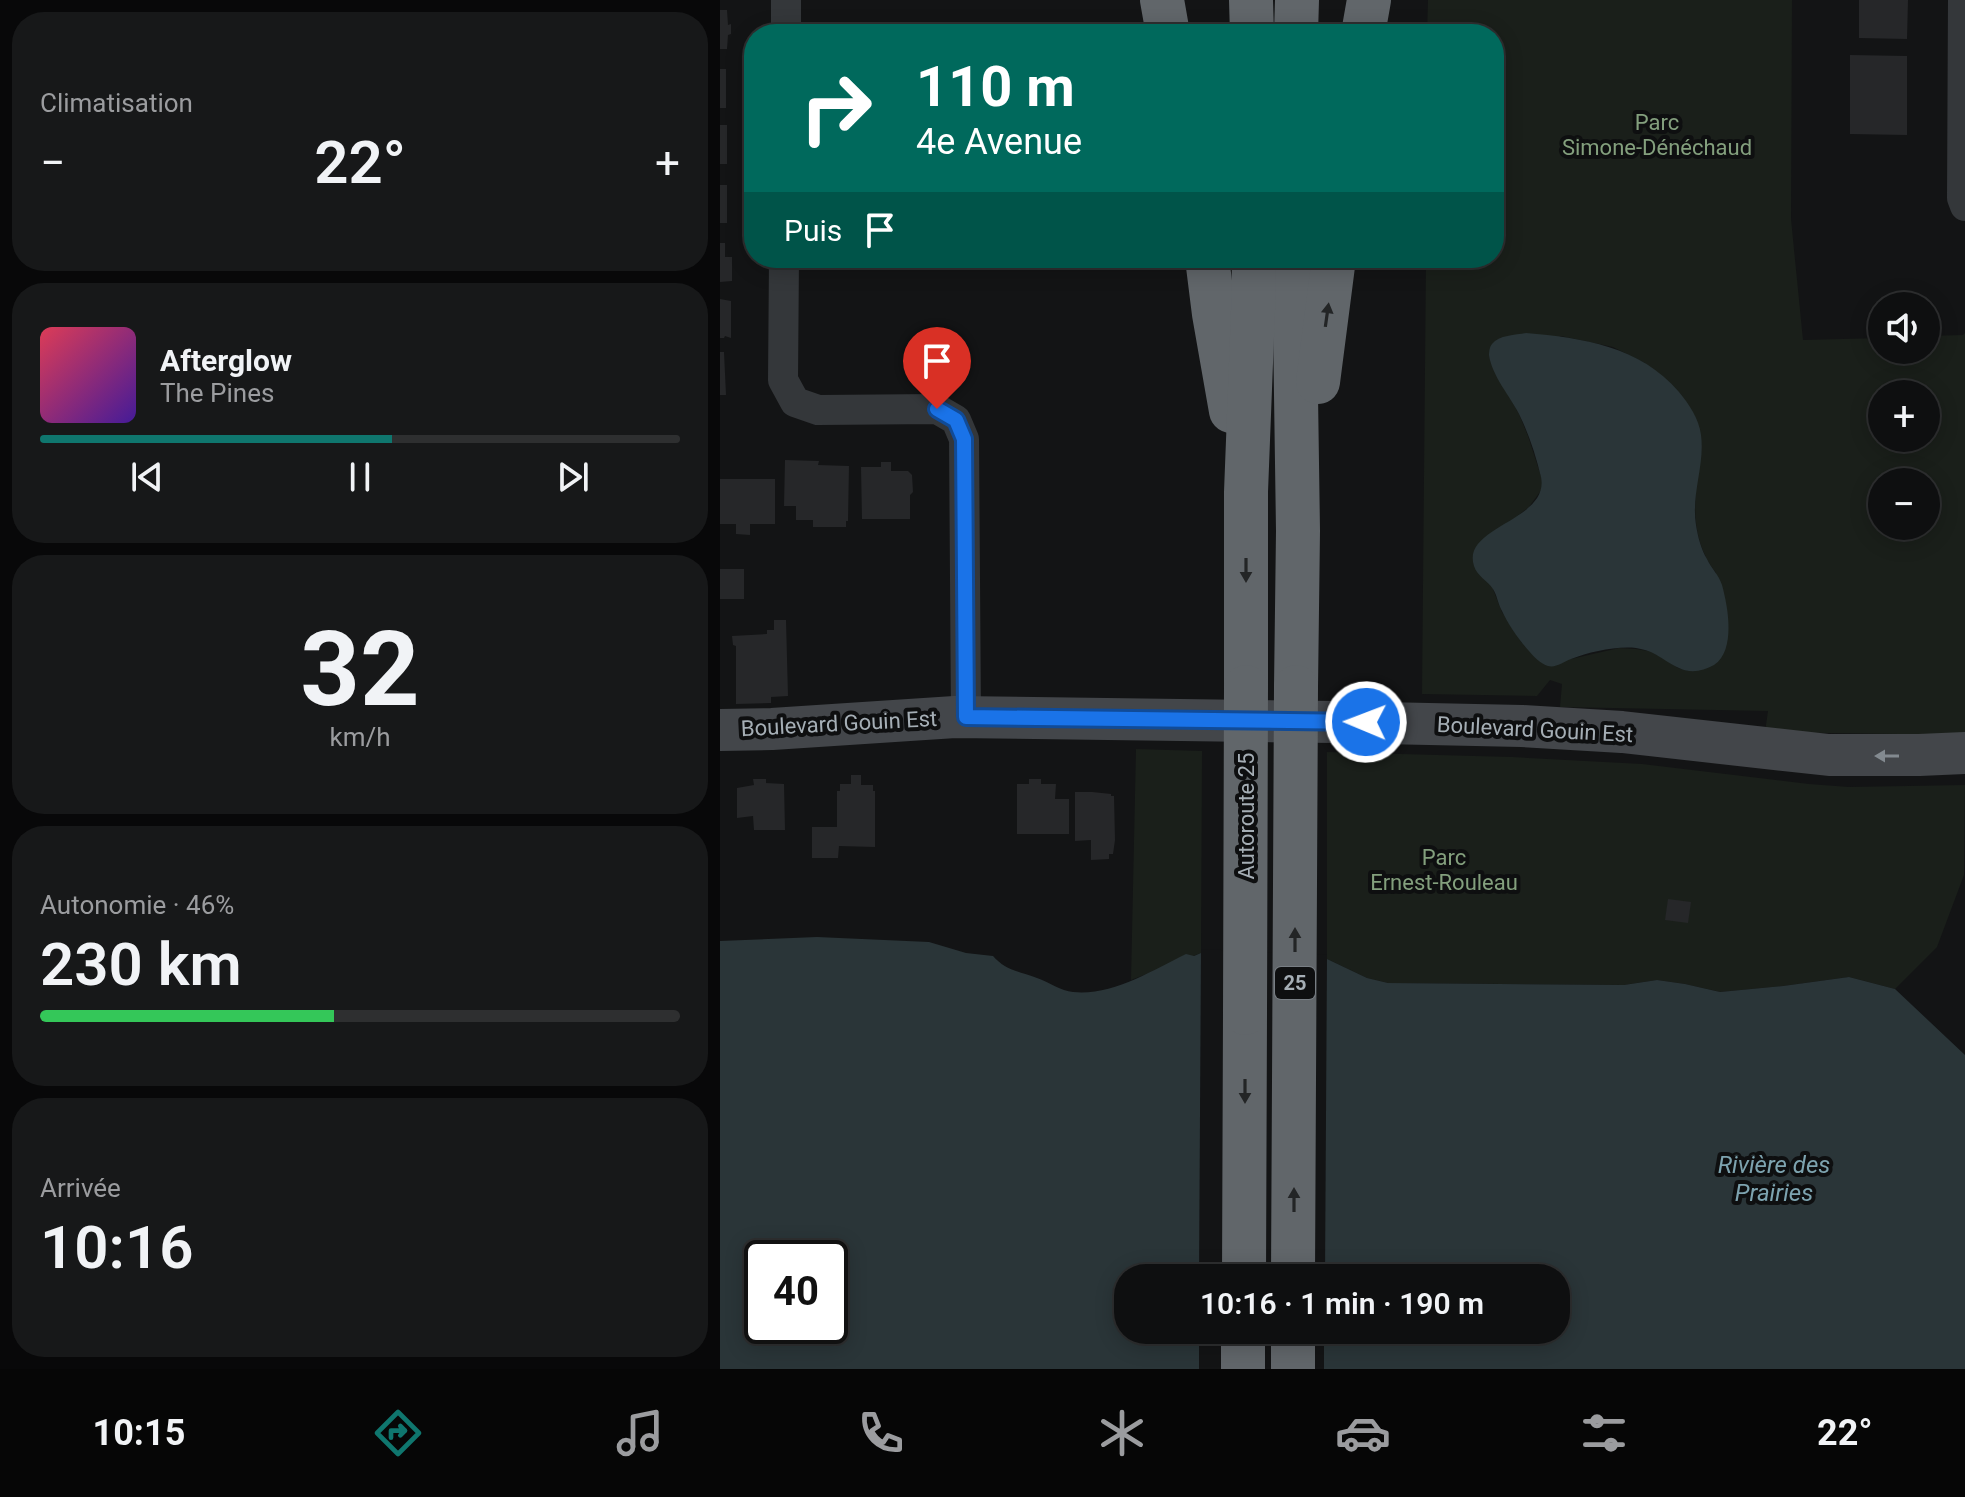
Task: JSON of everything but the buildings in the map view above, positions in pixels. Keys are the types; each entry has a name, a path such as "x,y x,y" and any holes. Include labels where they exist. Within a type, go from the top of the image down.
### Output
{"highway":[{"path":"1162,0 1166,24"},
{"path":"1251,0 1252,24"},
{"path":"1296,24 1297,0"},
{"path":"1365,24 1369,0"},
{"path":"1208,268 1246,492"},
{"name":"Autoroute 25","path":"1244,1264 1246,492 1254,268"},
{"name":"25","path":"1293,1264 1298,531 1294,268"},
{"path":"1298,531 1333,268"},
{"path":"1243,1344 1243,1369"},
{"path":"1293,1344 1293,1369"}],"street":[{"path":"786,0 786,24"},
{"path":"1963,0 1962,198 1965,206"},
{"path":"784,268 783,380 795,402 818,410 937,409 956,420 964,439 966,717"},
{"name":"Boulevard Gouin Est","path":"720,730 966,717 1522,726 1622,732 1829,755 1965,753"}],"green space":[{"name":"Parc Simone-Dénéchaud","path":"1428,0 1792,0 1791,219 1803,340 1868,338 1868,364 1940,364 1940,336 1965,333 1965,735 1765,732 1768,711 1560,707 1562,684 1550,680 1537,696 1422,694 1426,268 1504,268 1504,24 1427,24","holes":["1561,336 1613,347 1645,363 1696,489 1698,534 1704,554 1716,573 1688,671 1654,652 1619,648 1571,659 1522,643 1502,612 1493,589 1515,518 1529,507 1542,489 1542,479 1528,436 1495,371"]},
{"path":"1136,749 1202,751 1201,953 1131,980"},
{"name":"Parc Ernest-Rouleau","path":"1327,752 1642,764 1849,787 1965,785 1964,875 1937,947 1895,989 1849,977 1720,992 1657,980 1624,985 1388,983 1367,978 1327,959"}],"water":[{"path":"1526,333 1589,342 1628,354 1664,376 1693,412 1700,429 1702,446 1695,502 1696,525 1703,551 1722,585 1728,616 1728,639 1721,658 1714,665 1688,671 1649,651 1628,648 1594,652 1554,666 1545,665 1518,637 1504,616 1493,589 1475,569 1474,552 1480,541 1520,514 1540,492 1541,477 1529,437 1494,371 1489,355 1495,341"},
{"name":"Rivière des Prairies","path":"817,937 929,942 966,953 993,956 1013,970 1073,992 1117,986 1186,954 1194,956 1201,953 1327,959 1367,978 1388,983 1624,985 1657,980 1720,992 1849,977 1895,989 1965,1055 1965,1369 720,1369 720,941"}],"pier":[{"path":"1201,949 1327,955 1325,1264 1199,1264"},
{"path":"1199,1344 1324,1344 1324,1369 1199,1369"}],"route":[{"path":"937,409 956,420 964,439 966,717 1366,722"}]}
